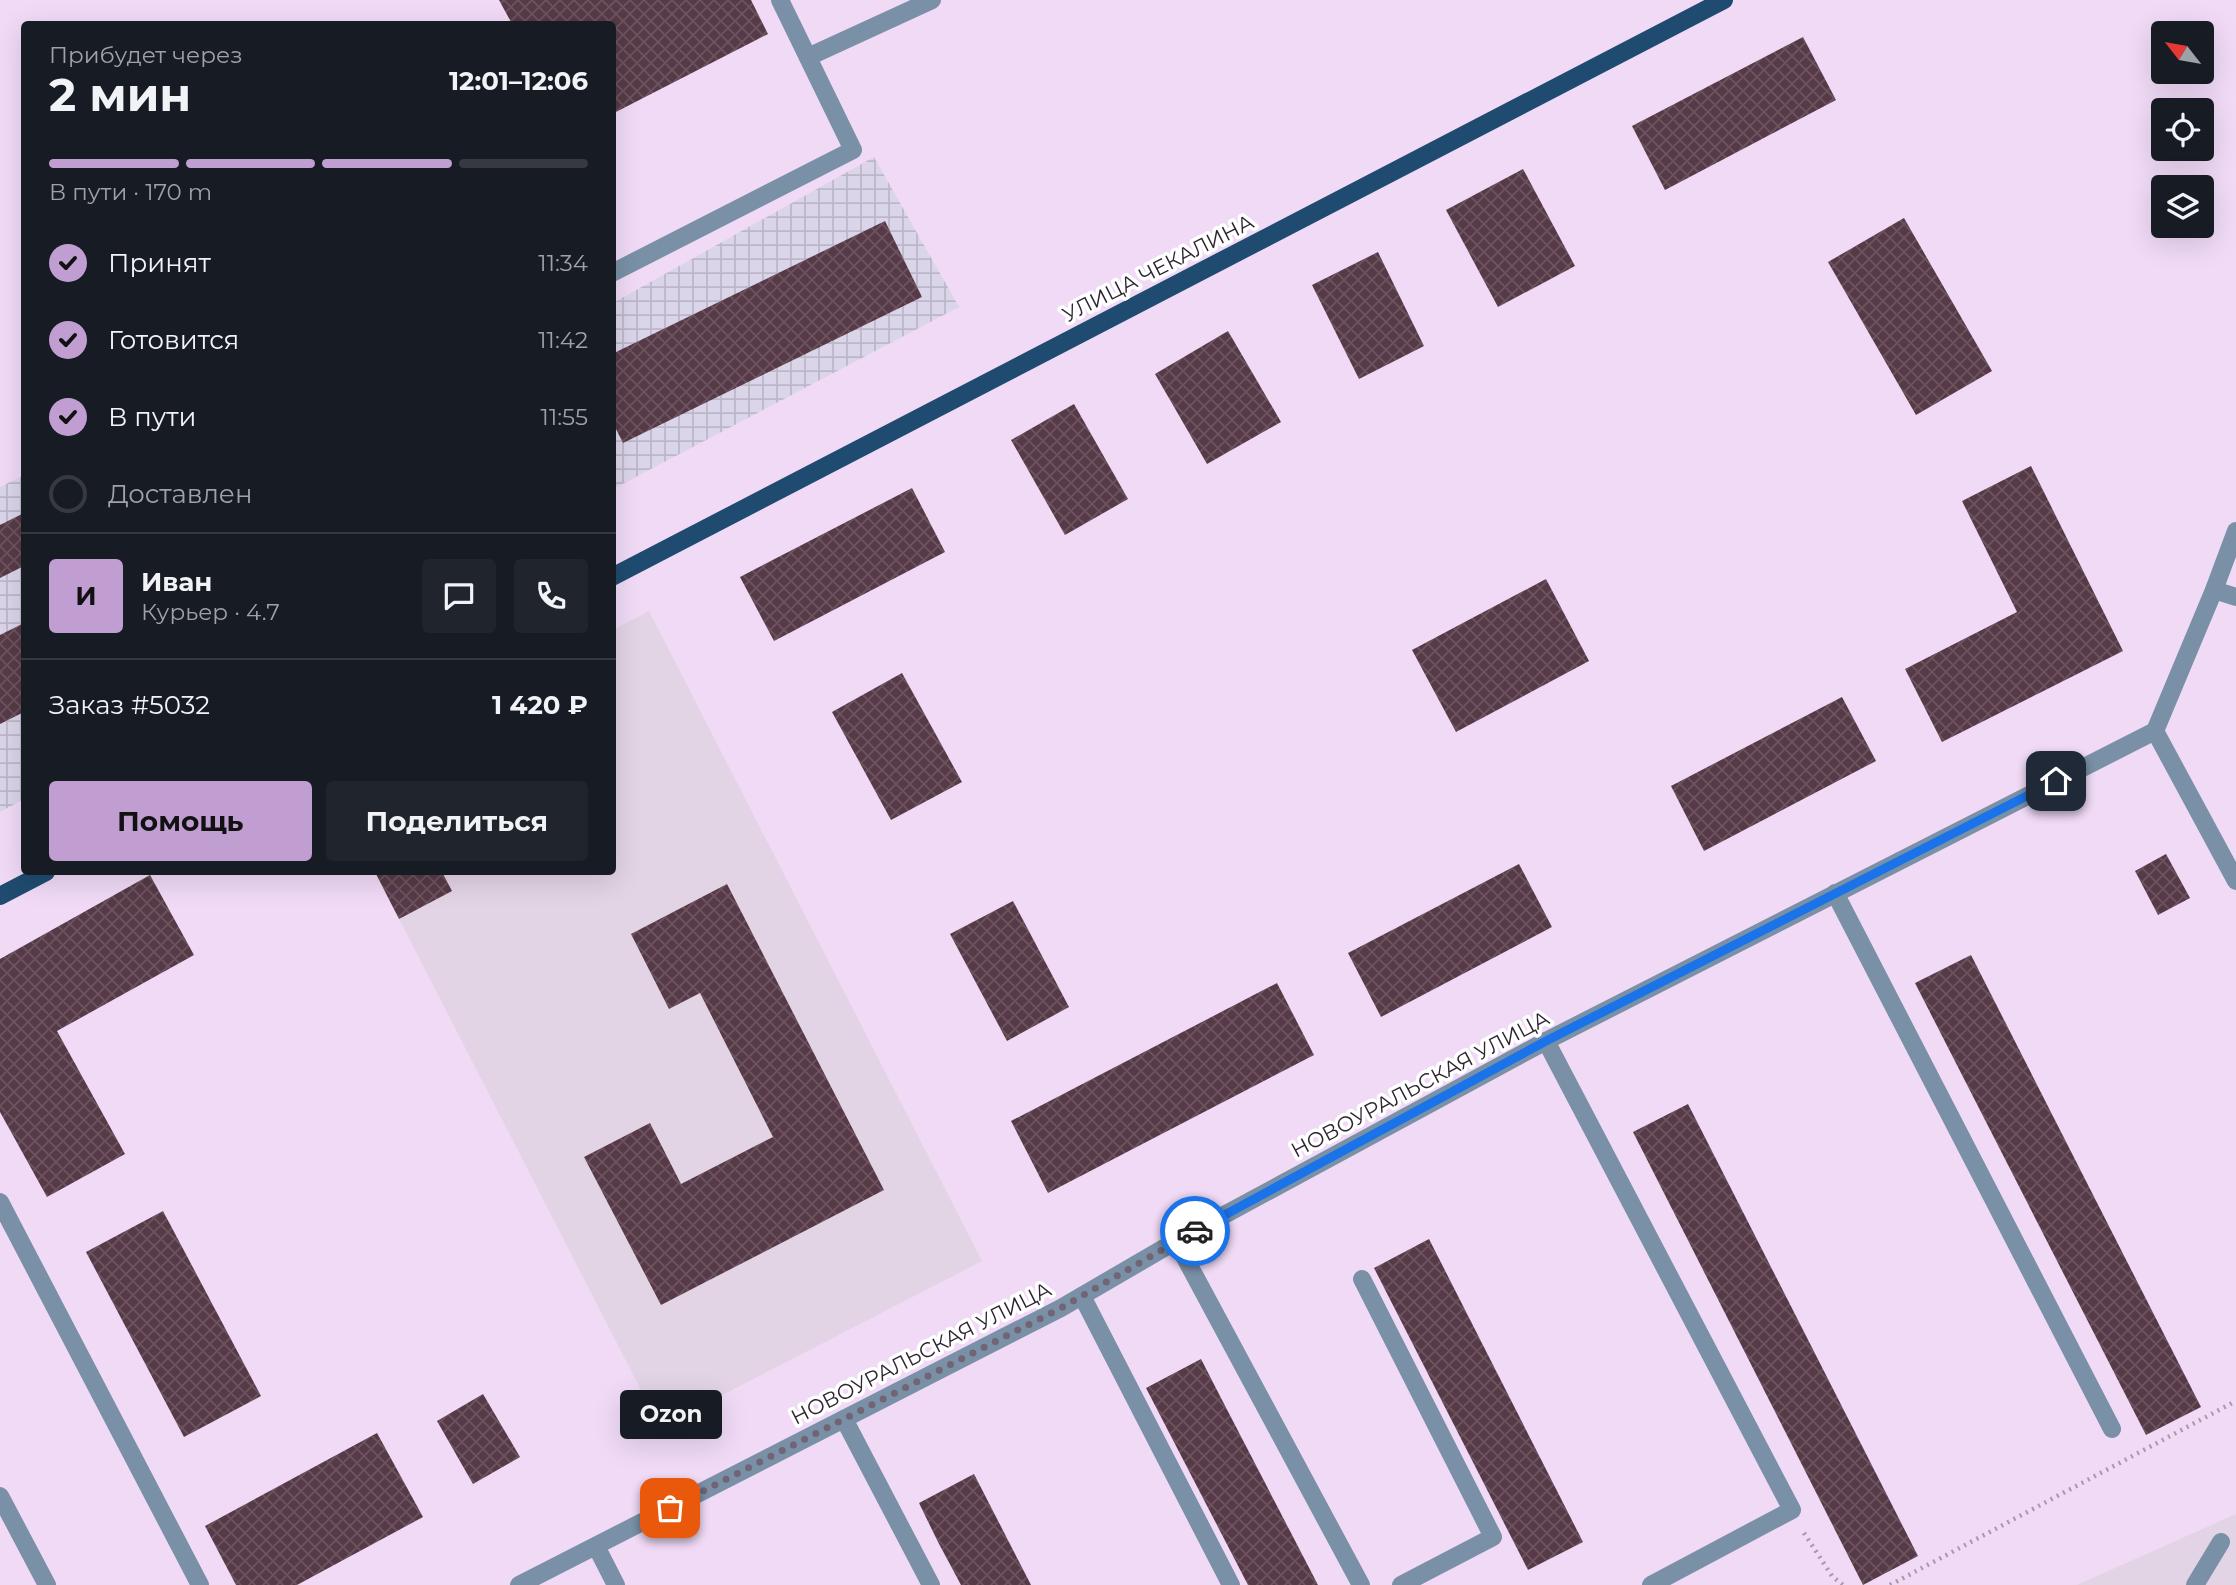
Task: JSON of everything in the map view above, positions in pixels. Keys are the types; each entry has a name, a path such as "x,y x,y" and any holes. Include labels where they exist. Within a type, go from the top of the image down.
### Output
{"main road":[{"name":"УЛИЦА ЧЕКАЛИНА","path":"616,575 1724,0"},
{"path":"0,895 40,875"}],"street":[{"path":"616,271 853,150 780,0"},
{"path":"808,57 932,0"},
{"path":"2236,531 2155,731 2236,881"},
{"path":"2214,590 2236,597"},
{"name":"НОВОУРАЛЬСКАЯ УЛИЦА","path":"519,1585 1082,1296 1176,1241 1546,1041 2155,731"},
{"path":"1835,893 2112,1429"},
{"path":"1546,1041 1792,1510 1651,1585"},
{"path":"0,1202 200,1585"},
{"path":"1176,1241 1361,1585"},
{"path":"1362,1279 1493,1537 1401,1585"},
{"path":"1082,1296 1231,1585"},
{"path":"844,1419 931,1585"},
{"path":"0,1496 47,1585"},
{"path":"2195,1585 2221,1542"},
{"path":"596,1546 616,1585"}],"path":[{"path":"1890,1585 2236,1401"},
{"path":"1792,1510 1815,1552 1832,1576 1843,1585"}],"shaded area":[{"path":"874,157 959,307 616,487 616,301"},
{"path":"21,476 21,801 0,812 0,487"},
{"path":"649,611 982,1261 660,1427 377,875 616,875 616,628"},
{"path":"2236,1514 2236,1585 2077,1585"}],"building":[{"path":"499,0 751,0 768,34 616,112 616,21 510,21"},
{"path":"1803,37 1836,100 1665,190 1632,126"},
{"path":"1523,169 1575,266 1498,307 1446,210"},
{"path":"1904,218 1992,371 1916,415 1828,262"},
{"path":"885,221 922,297 623,443 616,429 616,352"},
{"path":"1378,252 1424,346 1359,379 1312,285"},
{"path":"1228,331 1281,422 1207,464 1155,374"},
{"path":"1074,404 1128,499 1065,535 1011,440"},
{"path":"2031,466 2123,651 1942,742 1905,669 2017,612 1962,501"},
{"path":"912,488 945,552 774,641 740,577"},
{"path":"21,514 21,568 0,578 0,525"},
{"path":"1546,579 1589,661 1456,732 1412,650"},
{"path":"21,624 21,714 0,724 0,635"},
{"path":"902,673 962,782 891,820 832,712"},
{"path":"1842,697 1876,761 1704,851 1671,786"},
{"path":"2166,854 2190,898 2158,915 2135,871"},
{"path":"1519,864 1552,927 1381,1017 1348,953"},
{"path":"150,875 194,955 57,1031 125,1154 47,1197 0,1112 0,959"},
{"path":"377,875 444,875 452,891 399,919"},
{"path":"727,884 884,1190 661,1305 584,1157 650,1123 681,1184 773,1137 700,993 669,1009 631,934"},
{"path":"1013,901 1069,1007 1007,1041 950,934"},
{"path":"1971,955 2201,1407 2146,1435 1915,983"},
{"path":"1277,983 1314,1055 1048,1193 1011,1121"},
{"path":"1688,1104 1918,1556 1863,1585 1633,1132"},
{"path":"163,1211 261,1396 184,1437 86,1252"},
{"path":"1429,1239 1583,1542 1528,1570 1374,1268"},
{"path":"1201,1359 1318,1585 1248,1585 1146,1388"},
{"path":"483,1394 520,1457 473,1484 437,1421"},
{"path":"377,1433 423,1517 297,1585 236,1585 205,1526"},
{"path":"974,1474 1031,1585 961,1585 938,1542 919,1503"}],"way so far":[{"path":"670,1508 1061,1308 1195,1231"}],"place":[{"name":"Ozon","path":"670,1508"}],"route":[{"path":"1195,1231 1546,1041 2056,781"}]}
